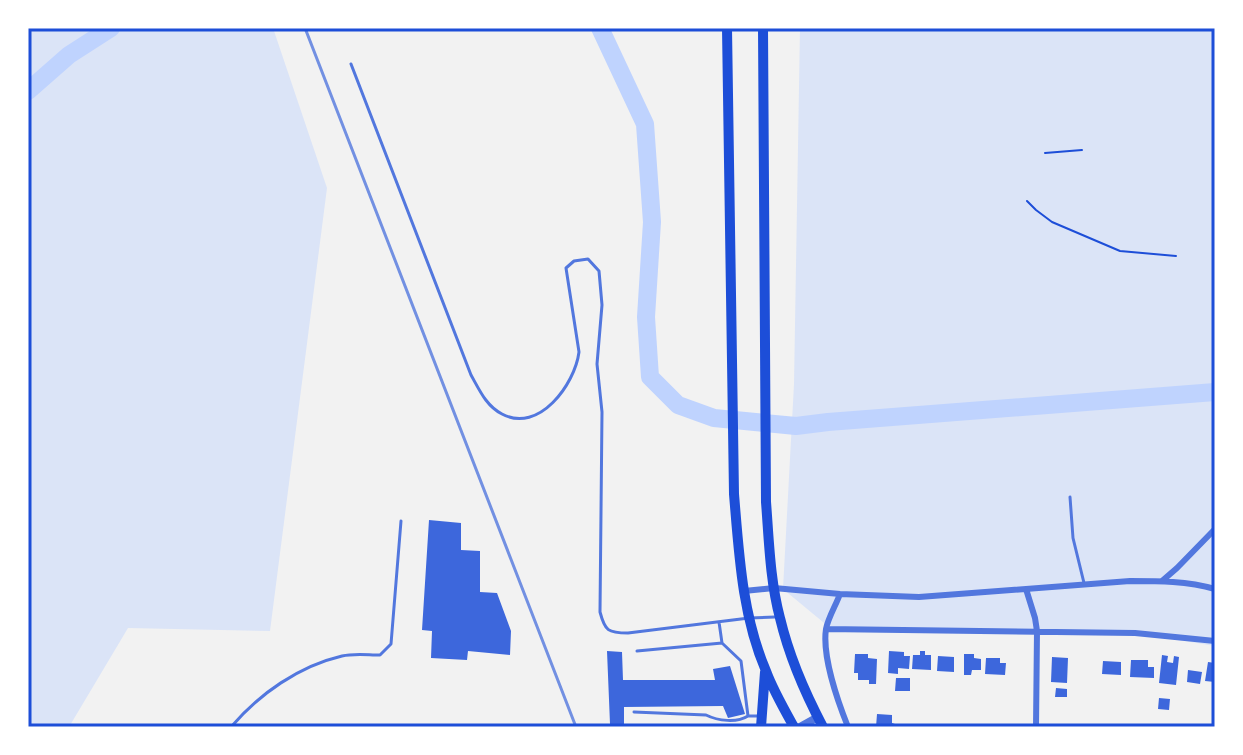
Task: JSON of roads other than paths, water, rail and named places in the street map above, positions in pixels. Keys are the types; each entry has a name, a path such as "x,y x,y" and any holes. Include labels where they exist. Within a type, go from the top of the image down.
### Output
{"main road":[{"path":"727,28 734,494 743,591 765,670 797,727"},
{"path":"763,28 766,502 779,617 795,668 821,722"},
{"path":"761,722 765,670"}],"street":[{"path":"1162,581 1215,529"},
{"path":"743,591 774,588 919,597 1162,581 1215,589"},
{"path":"1026,589 1037,631 1036,727"},
{"path":"840,594 826,629 827,647 838,701 848,727"},
{"path":"826,629 1135,633 1215,641"},
{"path":"797,727 821,722"}],"lane":[{"path":"351,64 471,375 492,408 511,418 531,417 552,404 573,373 579,352 566,268 574,261 588,259 599,271 602,305 597,364 602,412 600,612 605,627 614,633 628,633 779,617"},
{"path":"1070,497 1073,538 1084,584"},
{"path":"231,727 249,706 293,675 344,655 380,655 391,644 401,521"},
{"path":"719,622 722,643 741,661 748,716"},
{"path":"637,651 722,643"},
{"path":"634,712 706,715 741,721 748,716"},
{"path":"748,716 761,722"}],"waterway":[{"path":"28,91 69,55 111,28"},
{"path":"600,28 645,124 652,222 646,317 650,377 678,405 714,418 796,426 1215,392"}],"railway":[{"path":"305,28 576,727"}]}
